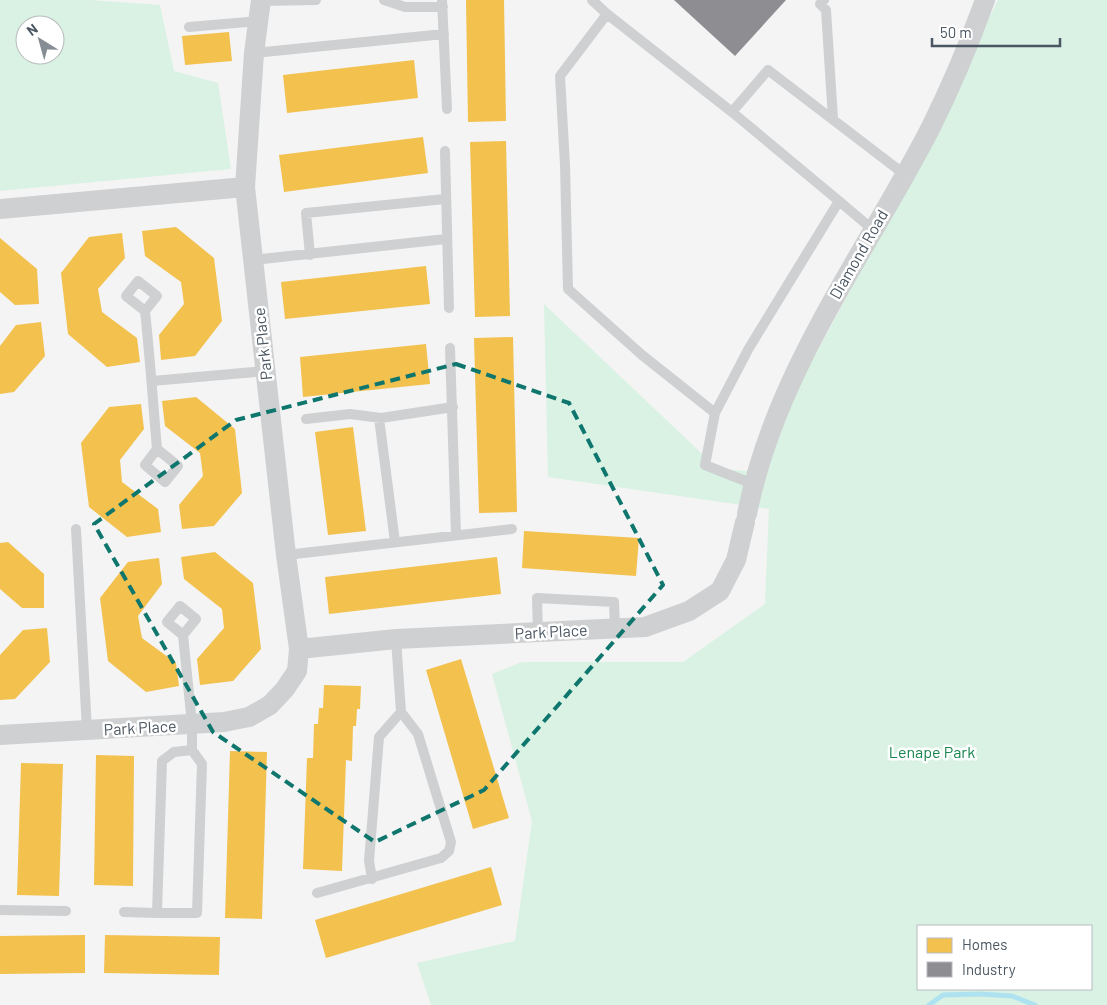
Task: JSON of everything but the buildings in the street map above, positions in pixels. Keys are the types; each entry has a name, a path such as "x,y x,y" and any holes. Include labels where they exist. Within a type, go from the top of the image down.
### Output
{"street":[{"name":"Park Place","path":"0,735 224,722 249,717 270,706 297,671 299,649 286,555 245,187 254,53 261,0"},
{"name":"Diamond Road","path":"746,518 753,484 764,448 792,378 833,298 929,130 959,68 985,0"},
{"path":"0,209 245,187"},
{"name":"Park Place","path":"299,649 396,639 646,627 689,611 720,591 736,560 746,518"}],"lane":[{"path":"261,0 316,0"},
{"path":"384,0 405,7 442,4 447,109"},
{"path":"592,0 607,14 732,112 872,229"},
{"path":"824,0 820,4 826,10 833,119"},
{"path":"607,14 560,76 565,165 568,289 642,354 715,413"},
{"path":"189,27 258,21"},
{"path":"254,53 444,34"},
{"path":"732,112 768,70 904,174"},
{"path":"445,151 449,308"},
{"path":"310,255 306,213 445,199"},
{"path":"753,484 705,465 715,413 749,348 839,201"},
{"path":"253,260 446,240"},
{"path":"145,312 157,449"},
{"path":"450,348 456,535"},
{"path":"152,381 266,371"},
{"path":"306,419 350,414 380,418 453,408"},
{"path":"380,418 395,542"},
{"path":"76,529 87,730"},
{"path":"286,555 512,529"},
{"path":"538,632 537,598 614,602 615,628"},
{"path":"124,912 197,914 202,764 192,750 192,724 183,635"},
{"path":"317,893 441,858 449,851 451,842 418,734 401,712 396,639"},
{"path":"372,879 369,861 379,737 401,712"},
{"path":"157,913 162,761 174,752 192,750"},
{"path":"0,910 66,911"}],"highlighted area":[{"path":"456,364 569,403 663,585 484,790 375,842 213,732 94,524 236,420"}],"green space":[{"path":"0,0 90,0 160,5 174,71 218,83 231,169 0,191"},
{"name":"Lenape Park","path":"998,0 1107,0 1107,1005 431,1005 417,963 515,941 532,821 492,674 522,662 683,662 765,604 769,509 548,477 544,304 718,469 762,472 776,428 902,194"}],"waterway":[{"path":"929,1005 943,995 980,994 1012,996 1035,1005"}]}
